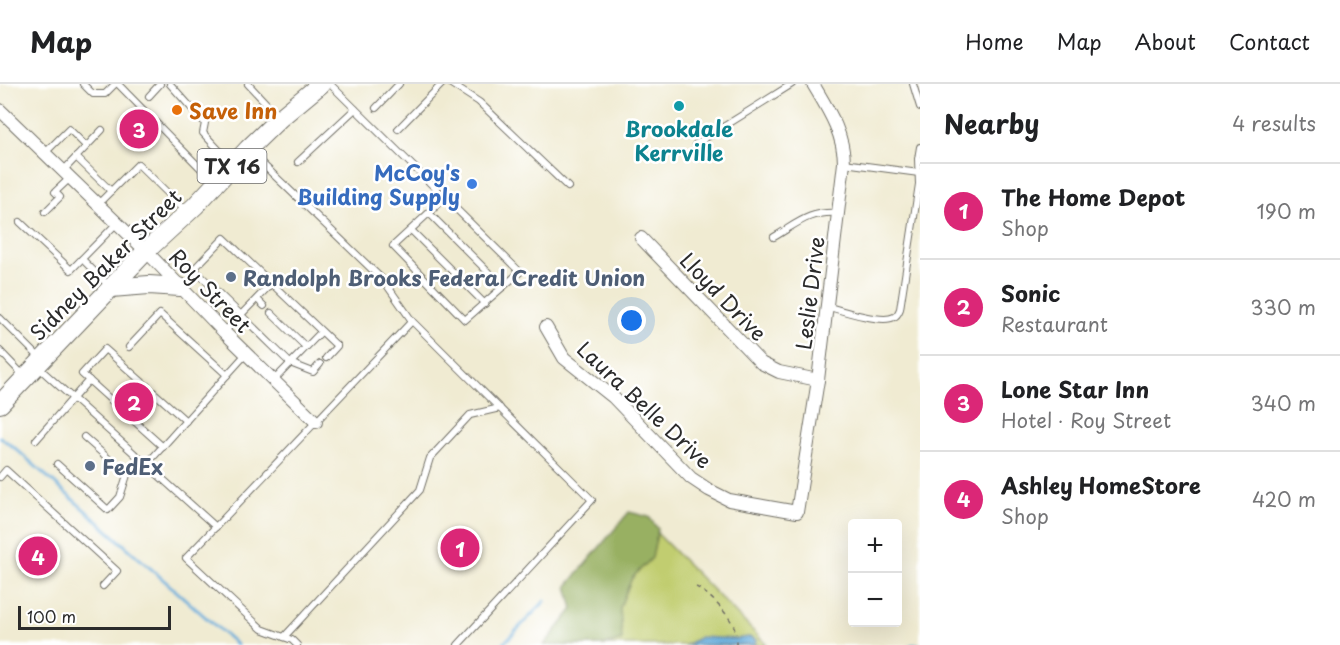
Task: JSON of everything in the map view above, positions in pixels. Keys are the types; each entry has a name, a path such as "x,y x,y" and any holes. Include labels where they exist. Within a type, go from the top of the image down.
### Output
{"main road":[{"name":"Sidney Baker Street","path":"0,404 146,251 188,213 248,149 280,118 321,84"},
{"path":"111,288 149,285 180,287"}],"street":[{"name":"Leslie Drive","path":"797,512 818,380 825,306 844,163 844,154 835,123 813,84"},
{"name":"Roy Street","path":"0,110 146,251 316,422"},
{"name":"Lloyd Drive","path":"641,238 761,363 779,372 818,380"},
{"name":"Laura Belle Drive","path":"546,327 564,358 613,397 691,478 729,500 797,512"}],"lane":[{"path":"82,84 93,94 105,94 117,84 216,184"},
{"path":"149,96 160,84"},
{"path":"170,84 205,123 204,133 233,165"},
{"path":"248,84 280,118"},
{"path":"330,84 520,272 465,320 393,246 445,198"},
{"path":"376,108 399,84"},
{"path":"398,129 442,84"},
{"path":"451,84 479,102 568,187"},
{"path":"696,144 792,84"},
{"path":"912,84 920,107"},
{"path":"298,162 355,109"},
{"path":"45,153 69,129 86,146"},
{"path":"45,212 60,197 55,192 76,157 102,130"},
{"path":"825,306 887,319 897,314 900,309 917,196 920,147"},
{"path":"248,149 384,281 412,321 592,500 458,645"},
{"path":"76,157 111,191"},
{"path":"844,163 919,173"},
{"path":"98,205 138,164 188,213"},
{"path":"429,213 503,287"},
{"path":"774,237 813,214 838,213"},
{"path":"20,222 71,270 117,223"},
{"path":"411,230 485,304"},
{"path":"320,364 313,372 290,363 194,269 224,238 337,346 326,358"},
{"path":"82,260 111,288"},
{"path":"224,332 271,284"},
{"path":"256,299 264,306"},
{"path":"271,313 306,347"},
{"path":"129,348 160,314 227,375"},
{"path":"0,318 34,367"},
{"path":"297,645 284,637 262,629 186,558 412,321"},
{"path":"273,380 321,332"},
{"path":"163,447 82,374 105,348 186,421"},
{"path":"0,351 34,367 73,398 216,527"},
{"path":"57,464 108,510 120,497 127,475 163,447 246,354"},
{"path":"36,440 89,380"},
{"path":"284,637 420,490 430,458 470,415 500,408"},
{"path":"84,437 127,475"},
{"path":"0,465 117,571 103,586"},
{"path":"0,477 6,470"}],"path":[{"path":"696,587 704,590 732,623 736,645"}],"green space":[{"path":"629,512 649,517 658,529 652,558 632,578 620,607 622,640 605,645 544,645 573,609 567,586"},
{"path":"641,517 767,645 563,645"}],"water":[{"path":"700,637 736,639 749,637 756,640 755,645 686,645"}],"waterway":[{"path":"0,437 237,645"},
{"path":"502,645 545,601"},
{"path":"911,645 920,645"}],"place":[{"name":"Brookdale Kerrville","path":"679,106"},
{"name":"Save Inn","path":"177,110"},
{"name":"Lone Star Inn","path":"139,129"},
{"name":"McCoy's Building Supply","path":"472,184"},
{"name":"Randolph Brooks Federal Credit Union","path":"231,277"},
{"name":"Sonic","path":"134,402"},
{"name":"FedEx","path":"90,466"},
{"name":"The Home Depot","path":"460,548"},
{"name":"Ashley HomeStore","path":"38,556"}]}
